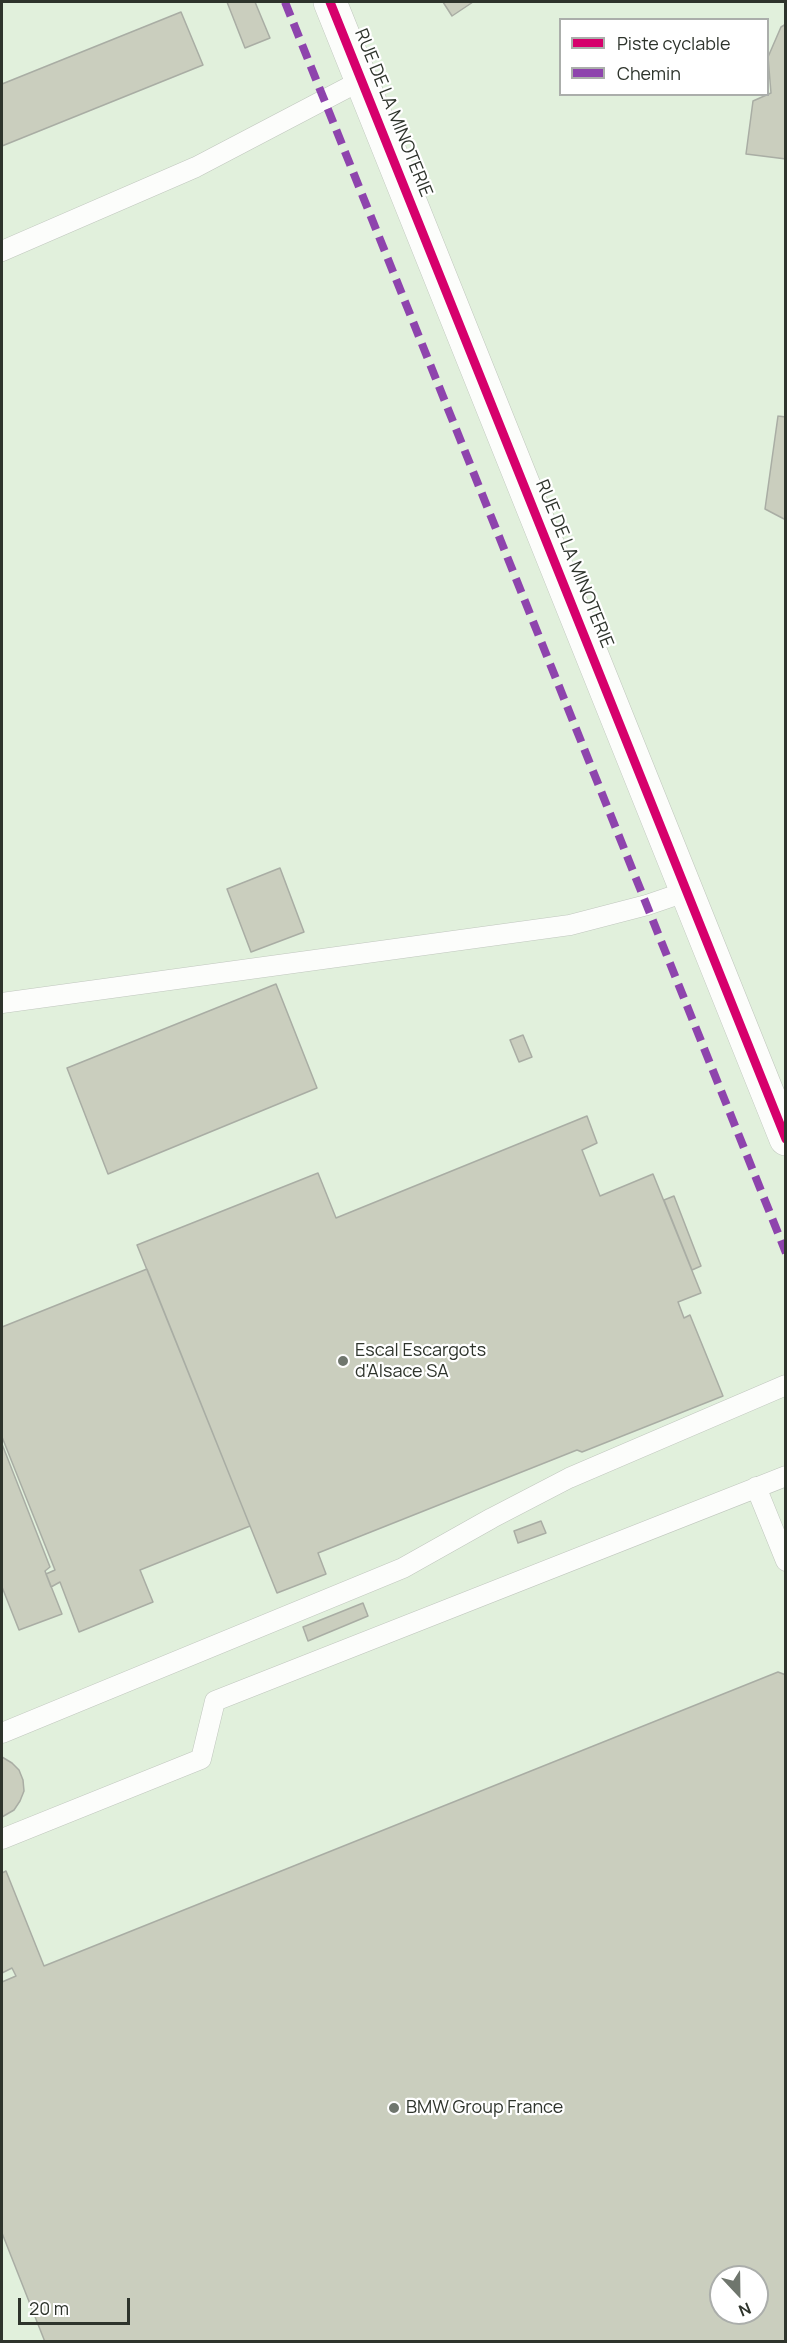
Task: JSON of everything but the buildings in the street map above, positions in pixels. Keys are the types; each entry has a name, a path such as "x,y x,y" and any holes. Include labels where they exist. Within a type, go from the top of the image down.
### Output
{"street":[{"name":"RUE DE LA MINOTERIE","path":"330,2 786,1138"}],"lane":[{"path":"2,251 196,167 362,80"},
{"path":"2,1004 570,926 688,891"},
{"path":"2,1733 403,1568 568,1478 786,1385"},
{"path":"2,1839 201,1759 215,1701 786,1476"},
{"path":"756,1487 786,1561"}],"shaded area":[{"path":"2,2 785,2 785,2341 2,2342"}],"marked path":[{"path":"285,2 786,1253"}],"cycle path":[{"path":"330,2 786,1139"}],"place":[{"name":"Escal Escargots d'Alsace SA","path":"343,1361"},
{"name":"BMW Group France","path":"394,2108"}]}
